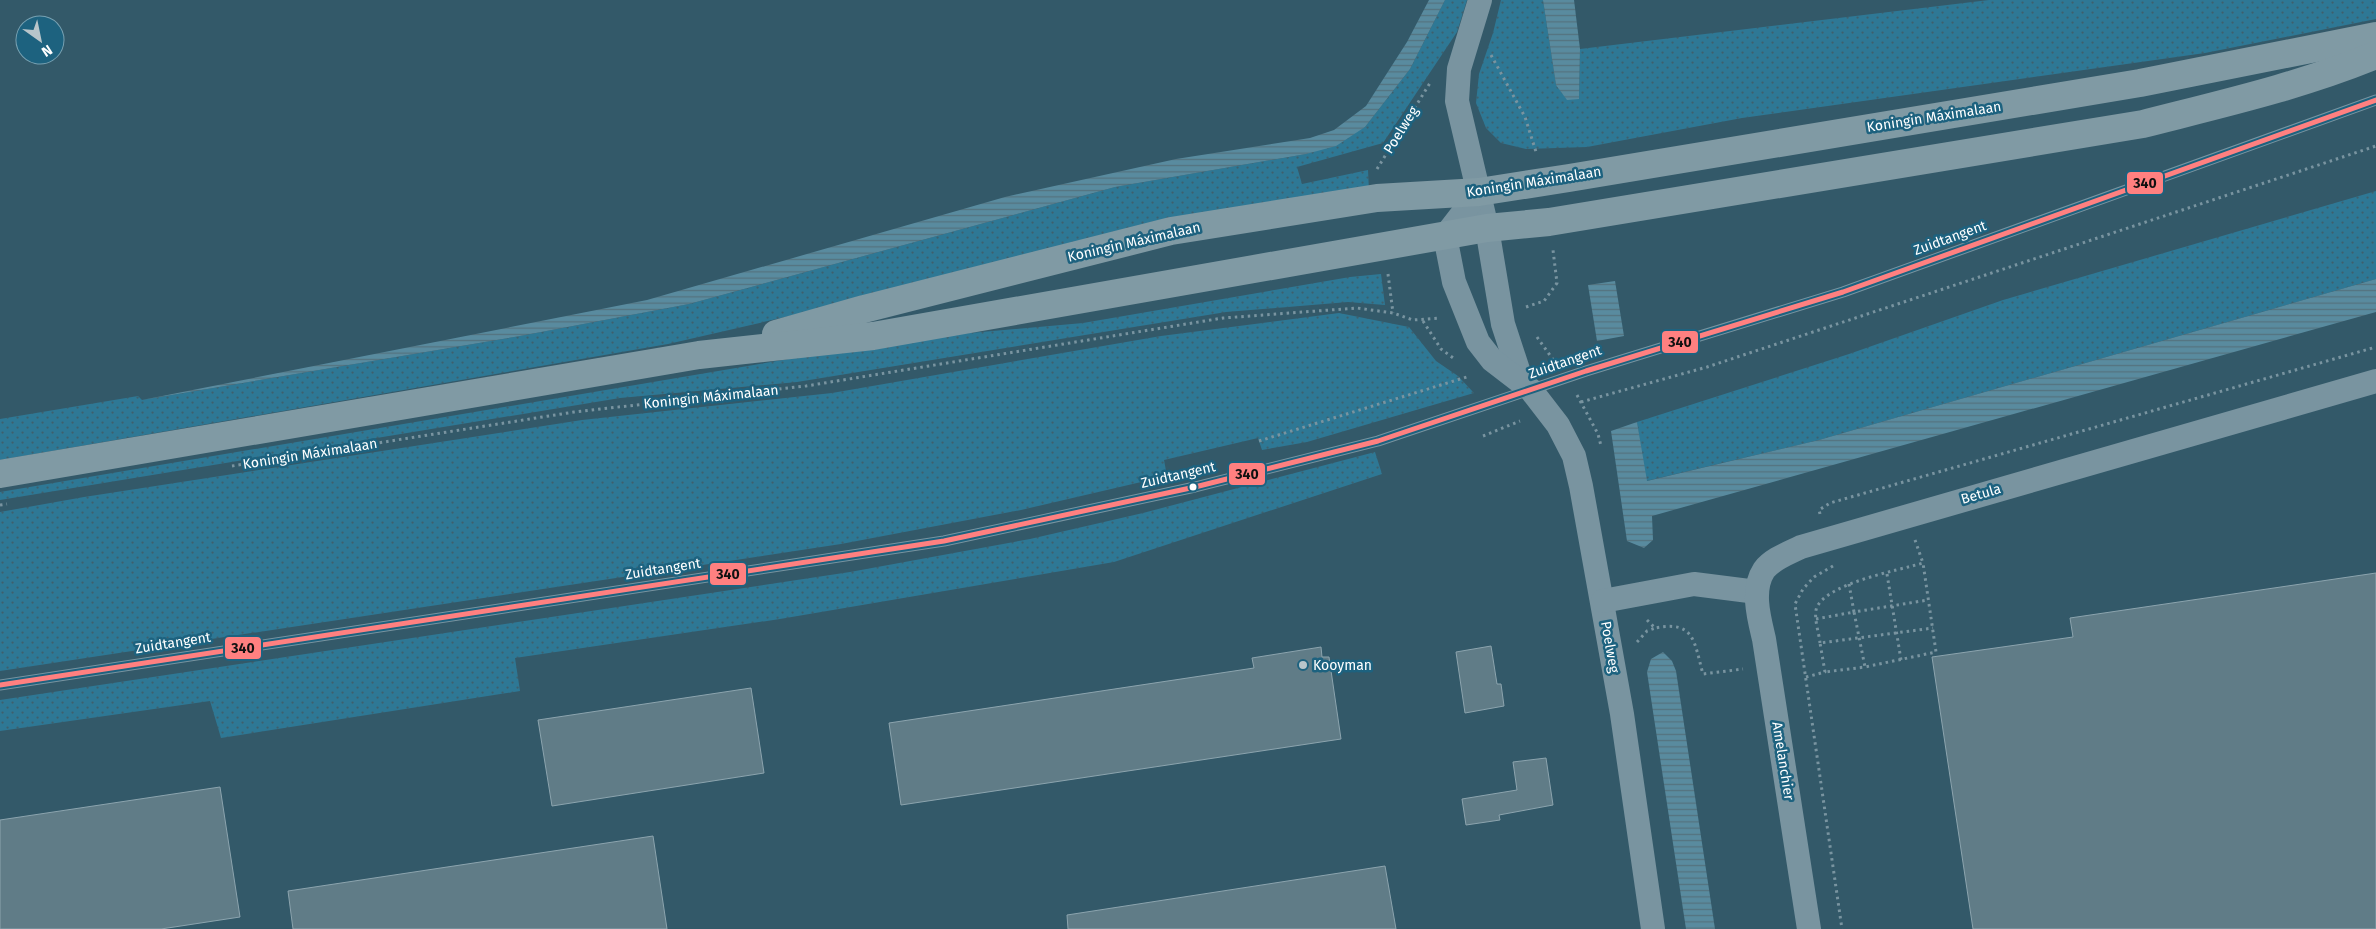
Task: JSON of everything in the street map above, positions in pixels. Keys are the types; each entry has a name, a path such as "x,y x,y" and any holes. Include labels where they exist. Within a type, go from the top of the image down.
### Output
{"main road":[{"name":"Koningin Máximalaan","path":"700,355 864,309 1171,231 1377,198 1479,192 2140,83 2376,36"},
{"name":"Koningin Máximalaan","path":"0,474 700,355 872,336 1487,228 1559,220 2143,124 2346,68 2376,55"}],"street":[{"name":"Poelweg","path":"1480,0 1459,70 1457,101 1487,228 1503,324 1527,386"},
{"path":"1445,236 1479,192"},
{"name":"Poelweg","path":"1445,236 1454,282 1478,342 1492,360 1527,386 1558,425 1574,456 1613,599 1622,714 1653,929"},
{"name":"Betula","path":"1757,592 1764,570 1781,557 1801,548 2376,381"},
{"path":"1613,599 1694,584 1757,592"},
{"name":"Amelanchier","path":"1757,592 1758,614 1769,666 1808,929"}],"lane":[{"name":"Zuidtangent","path":"0,685 944,541 1195,487 1378,441 1527,386 1586,371 1843,292 2376,100"}],"path":[{"name":"Poelweg","path":"1377,198 1375,171 1435,75"},
{"path":"1581,402 1707,367 2376,146"},
{"path":"1385,247 1393,313"},
{"name":"Koningin Máximalaan","path":"223,468 574,412 806,386 1224,318 1357,308 1393,313 1423,321"},
{"path":"1259,440 1476,374"},
{"path":"1483,436 1520,421"},
{"path":"0,505 10,504"},
{"path":"1806,677 1936,652 1923,563 1849,584 1835,590 1818,605 1816,619 1825,672"},
{"path":"1887,574 1895,633 1901,660"},
{"path":"1849,584 1865,667"},
{"path":"1613,599 1655,628"},
{"path":"1816,619 1928,600"},
{"path":"1635,646 1647,631 1672,624 1682,627 1692,637 1703,674 1803,660 1842,929"},
{"path":"1820,643 1933,628"}],"shaded area":[{"path":"1429,0 1445,0 1410,69 1365,127 1336,146 1306,154 1115,187 689,304 520,336 142,400 647,300 1005,197 1176,159 1310,138 1334,130 1366,106 1407,42"},
{"path":"1445,0 1467,0 1457,32 1383,143 1297,167 1302,184 1368,170 1369,191 894,292 668,344 0,460 0,419 138,396 142,400 520,336 689,304 1115,187 1306,154 1365,127 1410,69"},
{"path":"1501,0 1543,0 1556,85 1579,99 1580,49 1989,0 2376,0 2376,19 2205,53 1742,118 1587,147 1526,149 1501,143 1486,128 1476,103 1479,74 1493,33"},
{"path":"1543,0 1574,0 1580,49 1579,99 1567,100 1556,85"},
{"path":"2376,191 2376,279 1819,440 1646,481 1637,422 1849,354 2003,300"},
{"path":"1381,274 1385,305 1348,302 1226,312 797,382 620,398 0,500 0,492 914,338 1083,323 1350,277"},
{"path":"2376,279 2376,312 1652,516 1653,540 1644,548 1627,541 1611,431 1637,422 1647,481 1819,440"},
{"path":"1615,281 1624,336 1597,341 1588,285"},
{"path":"1339,313 1409,327 1436,361 1458,376 1474,393 1307,442 1262,450 1258,438 1164,460 1167,476 1021,510 841,544 0,671 0,512 84,497 582,420 832,393 1161,336"},
{"path":"1375,452 1382,474 1114,562 780,619 515,658 520,691 221,738 210,701 0,731 0,700 850,572 1030,539 1143,513"},
{"path":"1663,652 1672,661 1676,671 1715,929 1686,929 1647,672 1651,659"}],"building":[{"path":"2376,573 2376,929 1973,929 1932,657 2073,637 2070,618"},
{"path":"1491,646 1497,684 1501,684 1504,706 1465,713 1456,652"},
{"path":"1321,647 1322,657 1329,657 1341,739 901,805 889,723 1254,668 1252,658"},
{"path":"751,688 764,773 552,806 538,720"},
{"path":"1546,758 1553,805 1499,815 1500,820 1466,825 1462,799 1517,790 1513,762"},
{"path":"220,787 240,917 161,929 0,929 0,820"},
{"path":"653,836 667,929 293,929 288,891"},
{"path":"1385,866 1396,929 1068,929 1067,915"}],"transit line":[{"name":"340","path":"0,685 944,541 1195,487 1378,441 1586,371 1843,292 2376,100"}],"place":[{"name":"Kooyman","path":"1303,665"}]}
